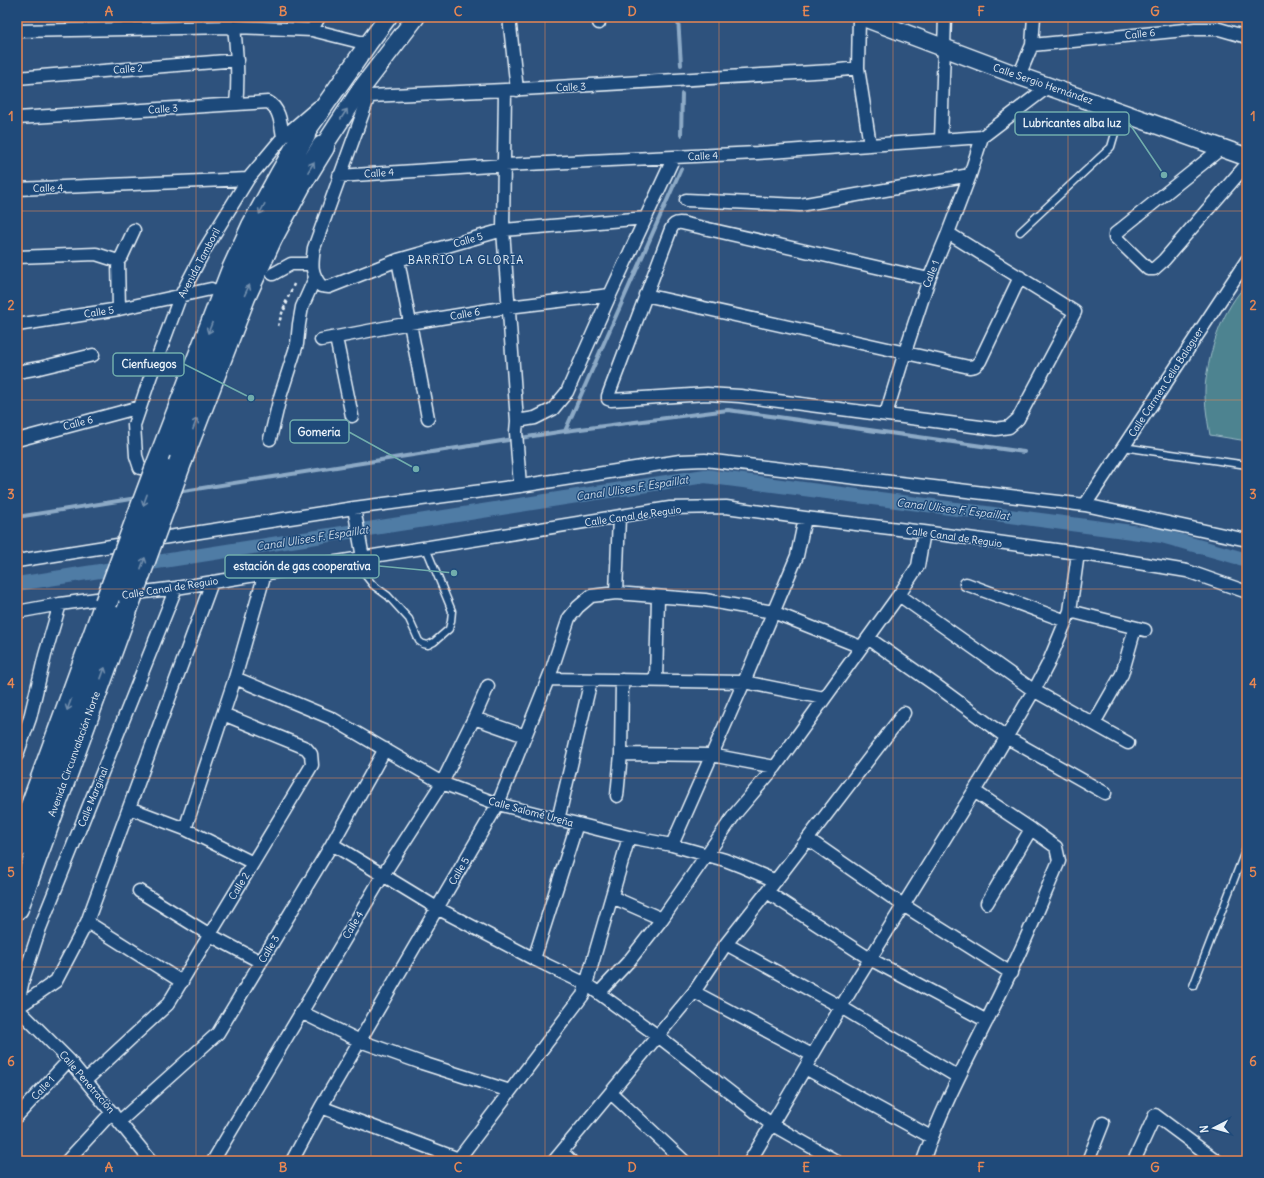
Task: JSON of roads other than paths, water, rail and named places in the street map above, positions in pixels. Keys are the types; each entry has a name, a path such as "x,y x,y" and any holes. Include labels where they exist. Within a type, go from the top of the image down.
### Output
{"highway":[{"path":"17,847 106,603 149,466 232,272 253,226 270,194 294,136"},
{"name":"Avenida Circunvalación Norte","path":"17,908 181,460 244,297 271,238 299,186 323,147"}],"street":[{"path":"312,30 319,17"},
{"path":"294,136 333,94 388,17"},
{"path":"323,147 365,92 416,17"},
{"path":"509,17 517,90"},
{"path":"859,17 858,68 870,145"},
{"name":"Calle Sergio Hernández","path":"862,17 1019,76 1223,147 1247,157"},
{"path":"941,140 945,17"},
{"path":"1019,76 1032,45 1034,17"},
{"path":"234,27 238,60 236,104"},
{"path":"17,30 234,27 312,30 368,44"},
{"name":"Calle 6","path":"1032,45 1195,29 1219,29 1247,37"},
{"name":"Calle 2","path":"17,78 238,60"},
{"name":"Calle 3","path":"365,92 517,90 824,72 858,68"},
{"path":"982,137 1049,86"},
{"path":"505,90 504,230 520,486"},
{"path":"270,439 280,397 297,344 302,307 315,278 312,264 314,248 339,176 365,92"},
{"name":"Calle 3","path":"17,118 268,102 273,104 277,109 294,136"},
{"name":"Avenida Tamboril","path":"149,466 136,456 134,425 180,297 205,249 248,179 294,136"},
{"name":"Calle 4","path":"339,176 504,165 756,153 982,137"},
{"name":"Calle 1","path":"886,414 929,279 970,176 982,137"},
{"path":"1223,147 1114,235 1148,269 1154,269 1164,260 1247,164"},
{"path":"516,426 553,409 567,392 674,157"},
{"path":"686,200 800,205 970,176"},
{"name":"Calle 4","path":"17,189 248,179"},
{"name":"Calle 5","path":"315,278 321,286 330,287 398,260 504,230 646,218"},
{"path":"929,279 678,223 672,226 645,295 608,396 609,400 693,395 749,397 996,429 1006,428 1014,424 1018,419 1076,312 948,233"},
{"path":"119,309 118,261 122,256 134,230"},
{"path":"17,257 96,254 118,261"},
{"path":"398,260 428,418"},
{"name":"Calle Carmen Celia Balaguer","path":"1086,505 1247,260"},
{"path":"273,274 291,264 312,264"},
{"path":"645,295 968,367 975,366 980,361 1020,278"},
{"name":"Calle 5","path":"17,325 119,309 211,290"},
{"name":"Calle 6","path":"321,340 410,323 508,307 610,295"},
{"path":"336,338 352,416"},
{"path":"17,372 93,355"},
{"name":"Calle 6","path":"17,440 140,407"},
{"path":"17,561 356,514 680,461 705,460 1086,505 1247,540"},
{"name":"Calle Canal de Reguio","path":"17,612 60,604 176,588 266,573 362,554 426,548 670,508 726,507 1078,553 1187,571 1247,592"},
{"path":"356,514 362,554"},
{"path":"616,593 619,517"},
{"path":"672,845 744,682 797,556 805,518"},
{"path":"599,993 629,961 662,919 735,814 775,766 899,595 918,566 924,532"},
{"path":"750,1161 812,1055 974,791 1034,690 1048,664 1068,616 1078,553"},
{"path":"185,829 235,678 266,573"},
{"path":"17,1008 56,981 87,922 212,582"},
{"path":"966,584 1068,616 1140,629 1122,674 1094,724"},
{"name":"Calle Marginal","path":"17,1008 23,980 40,928 176,588"},
{"name":"Calle 5","path":"292,1161 321,1107 498,804 548,679 569,618 578,607 591,596 616,593 705,600 773,612 864,643 937,686 1006,737 1105,793"},
{"path":"899,595 1034,690 1128,743"},
{"path":"656,680 658,597"},
{"path":"17,755 30,718 45,655 60,604"},
{"name":"Calle Salomé Ureña","path":"235,678 332,718 442,783 498,804 629,837 672,845 725,860 776,881"},
{"path":"548,679 744,682 824,698"},
{"path":"558,820 591,680"},
{"path":"617,796 621,754 622,680"},
{"name":"Calle 4","path":"213,1161 383,875 442,783 488,686"},
{"name":"Calle 2","path":"86,1080 168,1004 312,765 311,754 306,748 223,714"},
{"path":"571,1161 558,1157 694,992 726,944 904,714"},
{"path":"474,718 525,736"},
{"name":"Calle 3","path":"67,1161 116,1116 218,1033 332,844 385,749"},
{"path":"621,754 711,755 775,766"},
{"path":"923,1161 931,1137 958,1077 1011,973 1059,861 1056,847 974,791"},
{"path":"129,808 185,829 252,863"},
{"path":"534,959 577,824"},
{"path":"987,903 1031,829"},
{"path":"321,1107 458,1160 582,995 629,837"},
{"path":"808,839 903,905 1011,973"},
{"path":"332,844 437,908 534,959 586,984 658,1036 771,1124 836,1161"},
{"path":"139,891 210,935 261,962"},
{"path":"767,892 870,959 987,1021"},
{"path":"612,897 662,919"},
{"path":"87,922 182,982"},
{"path":"726,944 841,1007 958,1077"},
{"path":"694,992 812,1055"},
{"name":"Calle Penetración","path":"17,1008 69,1060 151,1161"},
{"path":"301,1012 360,1041 422,1063 510,1091"},
{"name":"Calle 1","path":"17,1116 69,1060"},
{"path":"805,1068 931,1137"},
{"path":"610,1093 684,1161"},
{"path":"1134,1161 1155,1115 1217,1161"},
{"path":"1088,1161 1103,1123"}],"lane":[{"path":"1020,232 1111,147 1122,112"},
{"path":"1123,447 1247,465"},
{"path":"362,554 366,574 373,584 388,596 409,619 419,641 428,645 434,642 449,629 452,611 426,548"},
{"path":"1193,986 1247,846"}],"waterway":[{"path":"678,17 681,65"},
{"path":"681,135 682,94"},
{"path":"565,431 681,169"},
{"path":"177,492 565,431 728,410 1024,452"},
{"name":"Canal Ulises F. Espaillat","path":"17,584 705,476 1162,536 1247,560"},
{"path":"17,517 137,498"}],"place":[{"name":"Lubricantes alba luz","path":"1164,175"},
{"name":"Cienfuegos","path":"251,398"},
{"name":"Gomeria","path":"416,469"},
{"name":"estación de gas cooperativa","path":"454,573"}],"district":[{"name":"BARRIO LA GLORIA","path":"466,260"}]}
